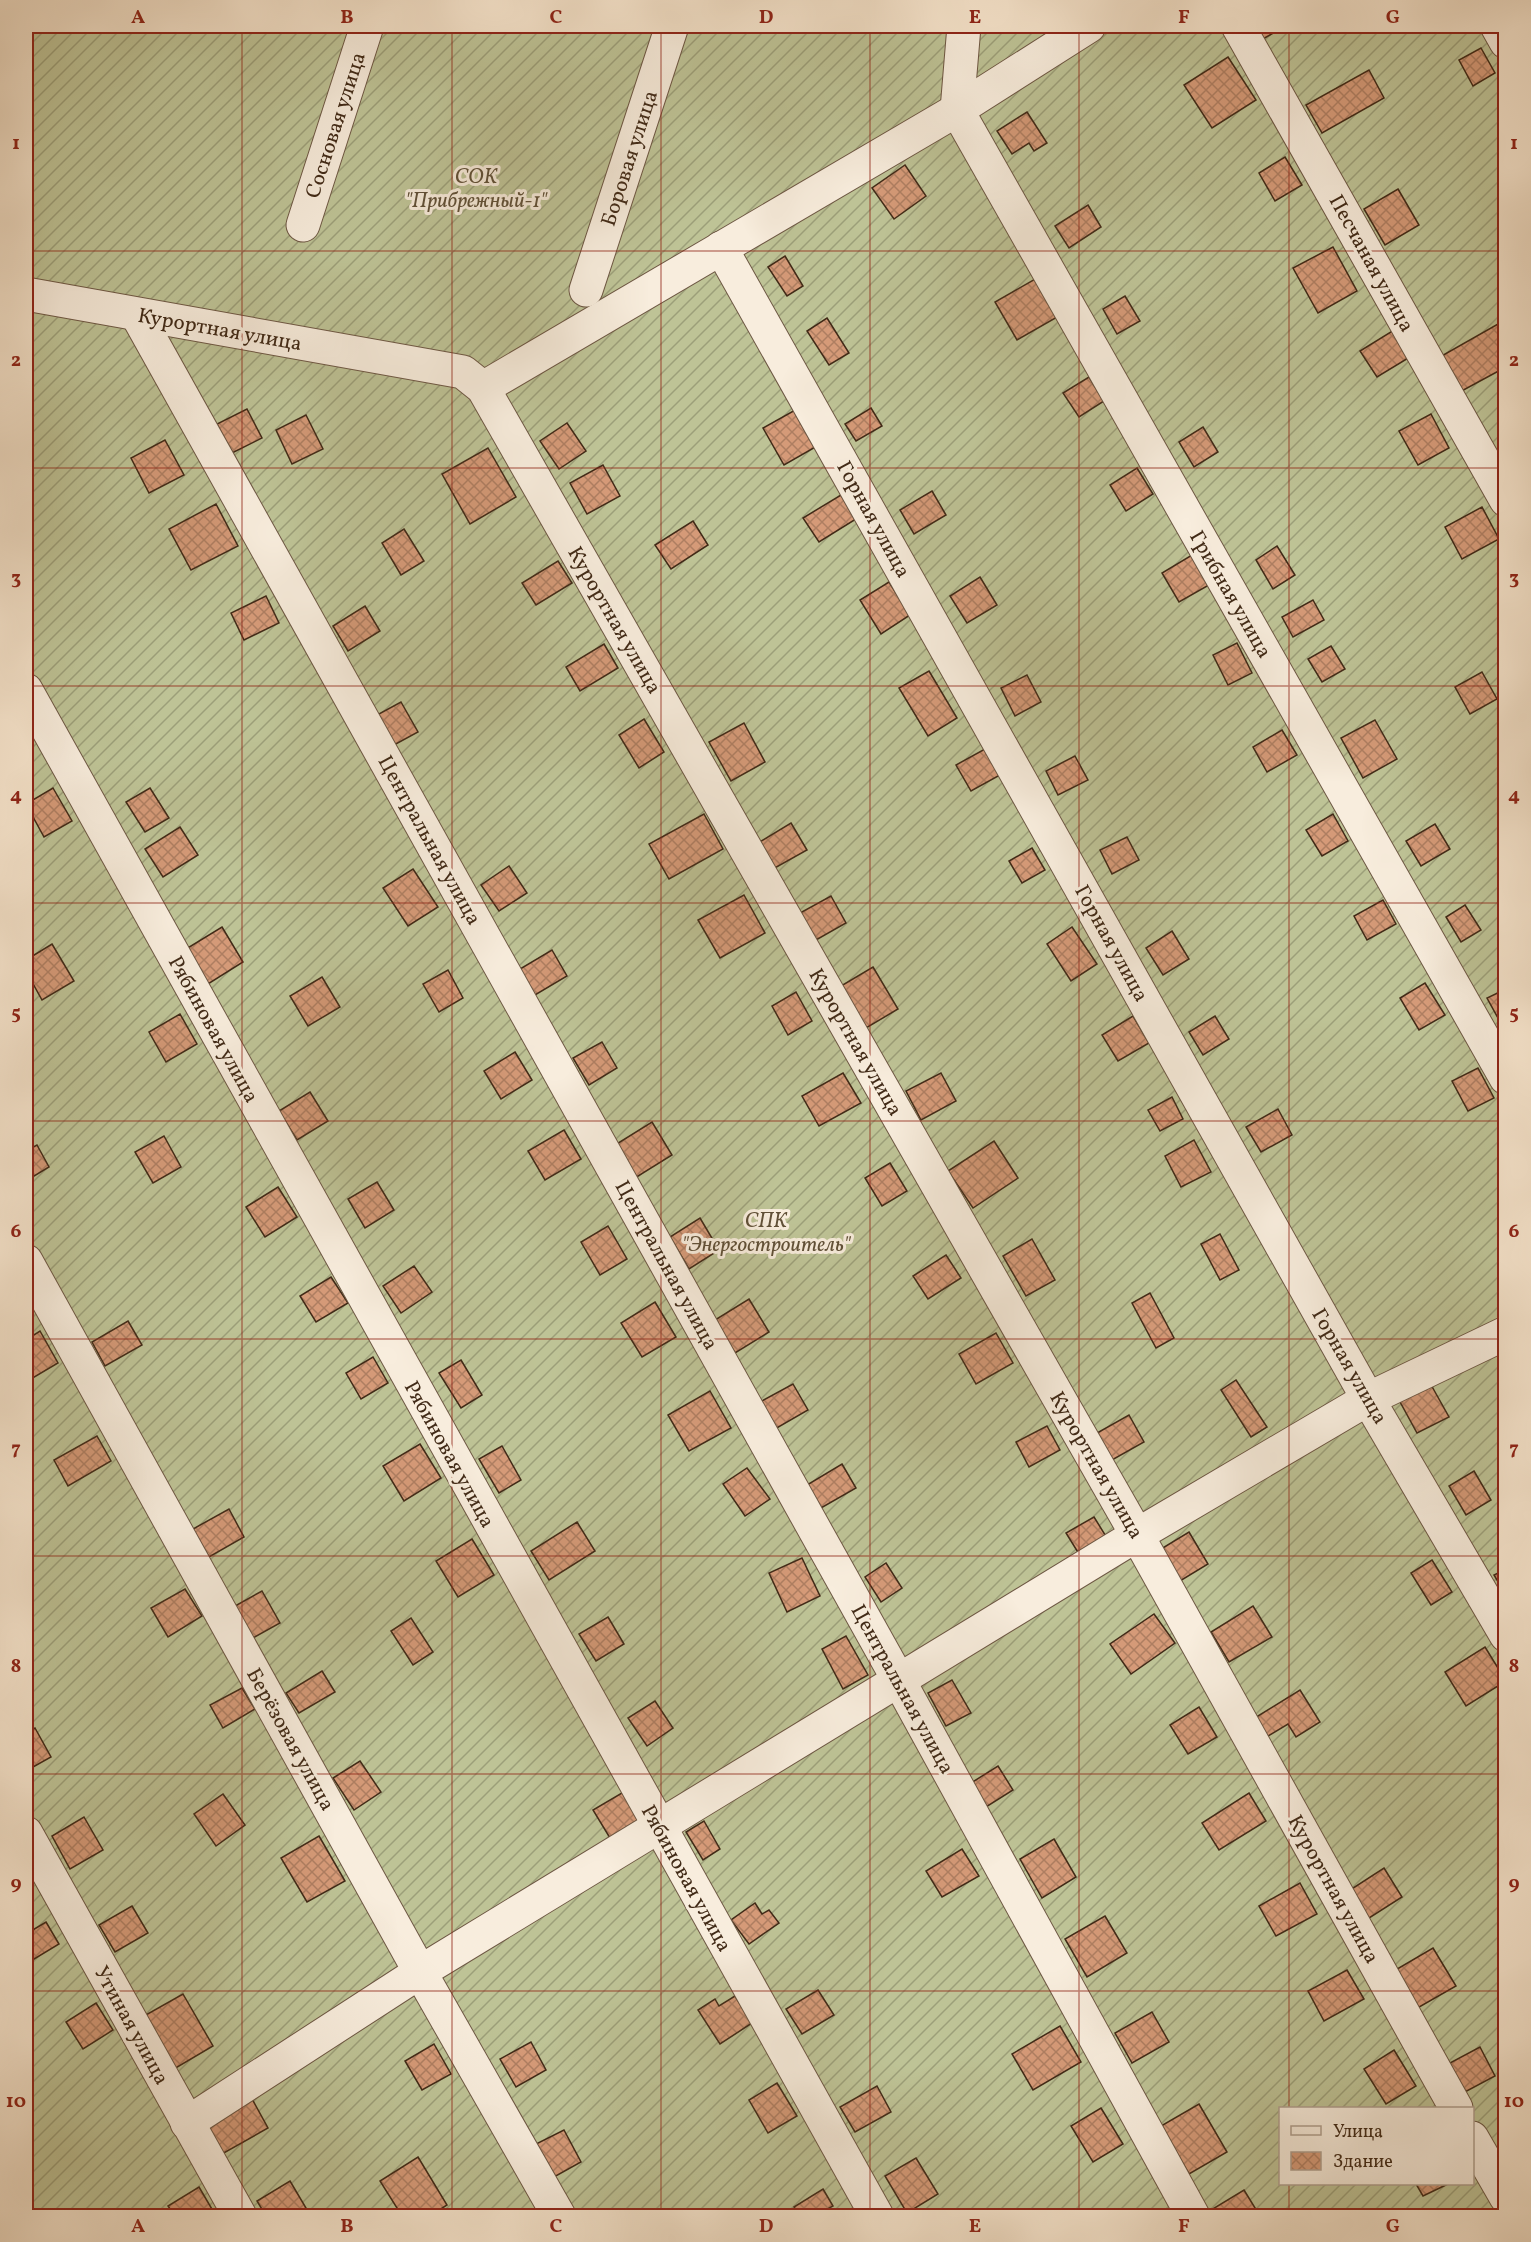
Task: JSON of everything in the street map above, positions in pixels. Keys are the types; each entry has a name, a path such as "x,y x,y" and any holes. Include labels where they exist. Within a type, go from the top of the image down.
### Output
{"street":[{"name":"Сосновая улица","path":"303,225 367,26"},
{"name":"Боровая улица","path":"586,290 672,26"},
{"path":"957,110 964,26"},
{"path":"483,388 957,110 1089,26"},
{"name":"Песчаная улица","path":"1238,26 1506,500"},
{"path":"1497,26 1506,42"},
{"name":"Грибная улица","path":"957,110 1506,1078"},
{"name":"Горная улица","path":"721,248 1368,1399 1506,1635"},
{"name":"Курортная улица","path":"26,294 463,372 483,388 1137,1535 1455,2107"},
{"name":"Центральная улица","path":"137,315 898,1679 1193,2217"},
{"name":"Рябиновая улица","path":"26,690 877,2217"},
{"name":"Берёзовая улица","path":"26,1261 420,1972 559,2217"},
{"path":"187,2123 420,1972 1137,1535 1368,1399 1506,1334"},
{"name":"Утиная улица","path":"26,1833 240,2217"},
{"path":"1474,2140 1506,2197"}],"green space":[{"name":"СПК \"Энергостроитель\"","path":"26,26 1505,26 1505,2216 26,2216"}],"building":[{"path":"1252,26 1286,26 1261,40"},
{"path":"1481,48 1495,73 1473,86 1459,60"},
{"path":"1228,57 1256,100 1212,128 1184,85"},
{"path":"1369,70 1384,98 1322,133 1306,105"},
{"path":"1027,112 1047,143 1034,151 1029,143 1012,154 997,131"},
{"path":"1285,157 1302,185 1275,201 1259,173"},
{"path":"905,165 926,196 894,219 872,188"},
{"path":"1398,189 1419,225 1385,245 1364,209"},
{"path":"1088,205 1101,227 1069,248 1055,226"},
{"path":"1333,247 1357,291 1318,313 1293,268"},
{"path":"785,256 803,286 787,296 768,267"},
{"path":"1037,278 1059,316 1017,340 995,302"},
{"path":"1125,296 1140,321 1117,334 1103,309"},
{"path":"827,318 849,353 829,365 807,331"},
{"path":"1498,324 1506,337 1506,367 1458,393 1438,358"},
{"path":"1394,330 1410,357 1377,377 1360,351"},
{"path":"1089,377 1104,401 1079,417 1063,393"},
{"path":"871,408 882,426 856,441 845,424"},
{"path":"247,409 262,438 232,453 217,424"},
{"path":"797,409 819,445 784,465 763,428"},
{"path":"1431,414 1449,448 1418,465 1399,431"},
{"path":"306,415 323,449 292,464 276,430"},
{"path":"567,423 586,451 559,469 540,441"},
{"path":"1203,427 1218,452 1194,467 1179,442"},
{"path":"165,440 184,475 149,493 131,458"},
{"path":"488,448 516,497 470,524 442,474"},
{"path":"603,465 620,496 587,514 570,483"},
{"path":"1137,468 1153,494 1126,511 1110,485"},
{"path":"932,491 946,515 914,534 900,510"},
{"path":"841,495 856,519 819,542 803,518"},
{"path":"216,504 238,546 191,570 169,529"},
{"path":"1482,507 1499,539 1462,559 1445,527"},
{"path":"693,521 708,545 671,569 655,545"},
{"path":"404,529 424,561 401,575 382,543"},
{"path":"1277,546 1295,575 1273,589 1256,560"},
{"path":"1192,555 1209,585 1179,602 1162,573"},
{"path":"558,561 572,583 536,605 522,583"},
{"path":"980,577 997,605 967,623 950,596"},
{"path":"889,582 910,615 881,634 860,600"},
{"path":"266,596 279,623 244,640 231,613"},
{"path":"1313,600 1324,620 1293,637 1282,617"},
{"path":"365,606 380,631 348,651 333,626"},
{"path":"1237,643 1252,673 1228,685 1213,655"},
{"path":"604,644 618,668 580,691 566,667"},
{"path":"1331,646 1345,669 1322,682 1308,659"},
{"path":"929,671 957,718 928,736 899,688"},
{"path":"1482,672 1497,699 1470,714 1455,687"},
{"path":"1027,675 1041,702 1015,716 1001,688"},
{"path":"401,702 418,732 394,745 377,715"},
{"path":"644,719 664,752 639,768 619,735"},
{"path":"1375,720 1397,759 1363,778 1341,738"},
{"path":"744,723 765,762 731,781 709,742"},
{"path":"1282,730 1297,755 1267,772 1253,747"},
{"path":"985,749 1000,775 971,791 956,765"},
{"path":"1075,756 1088,780 1058,795 1046,771"},
{"path":"53,788 72,821 44,837 26,804"},
{"path":"150,788 169,818 145,832 126,802"},
{"path":"704,814 723,849 669,879 649,844"},
{"path":"1333,814 1348,841 1322,856 1306,830"},
{"path":"791,823 807,850 773,869 758,843"},
{"path":"1435,824 1450,849 1421,866 1406,841"},
{"path":"180,827 198,855 163,877 145,849"},
{"path":"1127,837 1139,860 1112,874 1100,850"},
{"path":"1032,848 1045,870 1022,883 1009,861"},
{"path":"509,866 527,893 499,911 481,885"},
{"path":"413,869 438,907 408,926 383,888"},
{"path":"744,895 765,933 720,958 698,920"},
{"path":"831,896 846,923 816,940 800,913"},
{"path":"1383,900 1396,924 1367,940 1354,916"},
{"path":"1465,905 1481,930 1461,942 1446,917"},
{"path":"222,927 243,962 208,984 186,949"},
{"path":"1072,927 1097,964 1071,981 1047,944"},
{"path":"1172,931 1189,959 1163,975 1146,948"},
{"path":"52,944 74,981 42,1000 26,971 26,960"},
{"path":"552,950 567,976 535,995 520,969"},
{"path":"873,967 898,1009 866,1028 841,986"},
{"path":"448,970 463,998 439,1012 423,984"},
{"path":"322,977 340,1007 308,1026 290,996"},
{"path":"1425,983 1445,1015 1419,1030 1400,998"},
{"path":"1506,989 1506,1029 1504,1029 1487,998"},
{"path":"796,992 812,1021 788,1035 772,1006"},
{"path":"180,1014 197,1044 166,1062 149,1032"},
{"path":"1133,1016 1149,1043 1118,1061 1102,1035"},
{"path":"1215,1016 1229,1039 1203,1055 1189,1032"},
{"path":"602,1042 617,1068 589,1085 573,1058"},
{"path":"515,1052 532,1080 501,1099 484,1071"},
{"path":"1478,1068 1494,1098 1468,1111 1452,1081"},
{"path":"843,1073 861,1103 819,1126 802,1096"},
{"path":"941,1073 956,1101 921,1120 906,1091"},
{"path":"310,1092 328,1121 297,1140 279,1111"},
{"path":"1172,1097 1183,1119 1160,1131 1148,1110"},
{"path":"1278,1109 1292,1135 1261,1152 1246,1127"},
{"path":"652,1122 672,1155 635,1178 615,1145"},
{"path":"564,1130 581,1159 545,1180 528,1151"},
{"path":"164,1136 181,1167 153,1183 135,1152"},
{"path":"1194,1140 1211,1172 1181,1187 1165,1156"},
{"path":"994,1141 1018,1178 973,1208 948,1171"},
{"path":"37,1145 49,1167 26,1181 26,1151"},
{"path":"890,1163 907,1191 882,1206 865,1178"},
{"path":"377,1182 394,1210 365,1228 348,1199"},
{"path":"278,1187 297,1217 265,1237 246,1207"},
{"path":"700,1218 719,1250 689,1269 670,1237"},
{"path":"608,1226 627,1259 600,1275 581,1242"},
{"path":"1220,1234 1239,1270 1220,1280 1201,1244"},
{"path":"1032,1239 1055,1280 1026,1296 1003,1256"},
{"path":"946,1255 961,1278 928,1299 913,1276"},
{"path":"414,1266 432,1292 401,1313 383,1286"},
{"path":"331,1277 348,1303 316,1322 300,1296"},
{"path":"1150,1293 1174,1338 1156,1348 1132,1303"},
{"path":"749,1299 769,1332 735,1353 715,1320"},
{"path":"655,1302 676,1337 642,1357 621,1323"},
{"path":"128,1321 142,1345 105,1366 92,1342"},
{"path":"40,1331 58,1363 31,1379 26,1370 26,1340"},
{"path":"996,1333 1013,1363 976,1384 959,1354"},
{"path":"373,1357 388,1383 361,1399 346,1373"},
{"path":"461,1360 482,1395 461,1408 439,1373"},
{"path":"1236,1380 1267,1427 1251,1437 1221,1390"},
{"path":"1430,1383 1449,1417 1417,1433 1399,1400"},
{"path":"793,1384 808,1410 775,1429 760,1402"},
{"path":"710,1391 731,1428 689,1451 668,1415"},
{"path":"1129,1415 1144,1442 1112,1460 1097,1433"},
{"path":"1047,1426 1060,1450 1029,1467 1016,1442"},
{"path":"97,1436 111,1461 68,1486 54,1460"},
{"path":"420,1444 441,1478 404,1501 383,1466"},
{"path":"502,1446 521,1480 499,1493 479,1459"},
{"path":"842,1464 856,1488 821,1508 807,1485"},
{"path":"747,1468 770,1499 745,1516 723,1484"},
{"path":"1474,1471 1491,1500 1466,1515 1449,1486"},
{"path":"229,1509 244,1537 209,1557 193,1529"},
{"path":"1094,1517 1107,1538 1079,1554 1066,1533"},
{"path":"577,1522 595,1551 549,1580 531,1551"},
{"path":"1189,1532 1208,1564 1180,1581 1161,1549"},
{"path":"472,1539 494,1575 458,1597 436,1561"},
{"path":"802,1558 820,1596 787,1612 769,1573"},
{"path":"1432,1560 1452,1592 1431,1605 1411,1573"},
{"path":"886,1563 902,1588 881,1602 865,1577"},
{"path":"1506,1569 1506,1595 1494,1575"},
{"path":"185,1589 202,1616 168,1637 151,1608"},
{"path":"262,1591 280,1623 253,1638 235,1606"},
{"path":"1253,1606 1272,1637 1229,1662 1211,1632"},
{"path":"1154,1614 1175,1643 1131,1674 1110,1644"},
{"path":"608,1617 624,1644 596,1661 579,1634"},
{"path":"411,1618 433,1652 413,1665 391,1631"},
{"path":"846,1636 868,1675 843,1689 822,1649"},
{"path":"1485,1647 1506,1681 1466,1706 1445,1672"},
{"path":"322,1671 335,1692 299,1713 286,1693"},
{"path":"952,1680 971,1713 946,1726 928,1693"},
{"path":"242,1688 255,1709 223,1728 210,1705"},
{"path":"1300,1690 1320,1722 1296,1737 1288,1724 1265,1738 1253,1719"},
{"path":"655,1701 673,1728 647,1746 628,1718"},
{"path":"1199,1707 1217,1737 1188,1754 1170,1725"},
{"path":"35,1728 51,1757 26,1771 26,1733"},
{"path":"1506,1752 1506,1768 1498,1757"},
{"path":"360,1761 381,1792 354,1810 333,1778"},
{"path":"998,1766 1013,1790 986,1807 971,1783"},
{"path":"627,1790 646,1824 613,1843 593,1810"},
{"path":"1249,1793 1266,1821 1219,1850 1202,1823"},
{"path":"223,1794 245,1825 216,1846 194,1814"},
{"path":"84,1817 103,1850 70,1869 52,1836"},
{"path":"704,1821 720,1849 703,1860 686,1832"},
{"path":"319,1836 345,1881 307,1902 281,1858"},
{"path":"1054,1839 1076,1877 1042,1898 1020,1859"},
{"path":"962,1849 979,1876 942,1897 926,1871"},
{"path":"1384,1868 1402,1897 1366,1920 1347,1892"},
{"path":"1300,1883 1317,1914 1276,1936 1259,1906"},
{"path":"755,1903 762,1914 769,1910 779,1923 749,1944 731,1920"},
{"path":"132,1906 148,1933 115,1952 99,1925"},
{"path":"1105,1916 1127,1953 1087,1977 1065,1939"},
{"path":"46,1922 59,1944 26,1964 26,1934"},
{"path":"1433,1948 1456,1986 1414,2010 1392,1972"},
{"path":"1347,1970 1364,1999 1324,2021 1308,1991"},
{"path":"818,1990 834,2015 802,2034 786,2009"},
{"path":"183,1994 213,2046 174,2069 144,2016"},
{"path":"735,1996 752,2023 720,2044 698,2010 715,1999 719,2006"},
{"path":"96,2003 113,2030 83,2049 66,2022"},
{"path":"1152,2012 1169,2042 1132,2063 1115,2033"},
{"path":"1060,2026 1081,2062 1033,2090 1012,2054"},
{"path":"531,2042 546,2070 516,2087 500,2059"},
{"path":"434,2044 451,2074 422,2090 405,2061"},
{"path":"1480,2047 1495,2076 1463,2093 1448,2064"},
{"path":"1394,2050 1416,2086 1386,2104 1364,2069"},
{"path":"777,2083 797,2116 768,2133 749,2100"},
{"path":"877,2086 891,2112 855,2132 840,2107"},
{"path":"251,2097 268,2128 222,2154 205,2122"},
{"path":"1199,2104 1227,2152 1189,2174 1161,2126"},
{"path":"1101,2108 1123,2144 1093,2162 1071,2126"},
{"path":"564,2130 581,2162 554,2177 536,2144"},
{"path":"1506,2146 1506,2175 1493,2154"},
{"path":"418,2157 447,2205 430,2216 402,2216 380,2181"},
{"path":"916,2158 938,2194 907,2213 885,2176"},
{"path":"290,2181 306,2208 293,2216 266,2216 257,2201"},
{"path":"1417,2185 1446,2185 1423,2196"},
{"path":"199,2187 216,2216 175,2216 168,2206"},
{"path":"823,2189 833,2206 815,2216 801,2216 794,2207"},
{"path":"1244,2190 1260,2216 1214,2216 1211,2210"},
{"path":"1160,2209 1165,2216 1147,2216"}],"park label":[{"name":"СОК \"Прибрежный-1\"","path":"476,188"}]}
